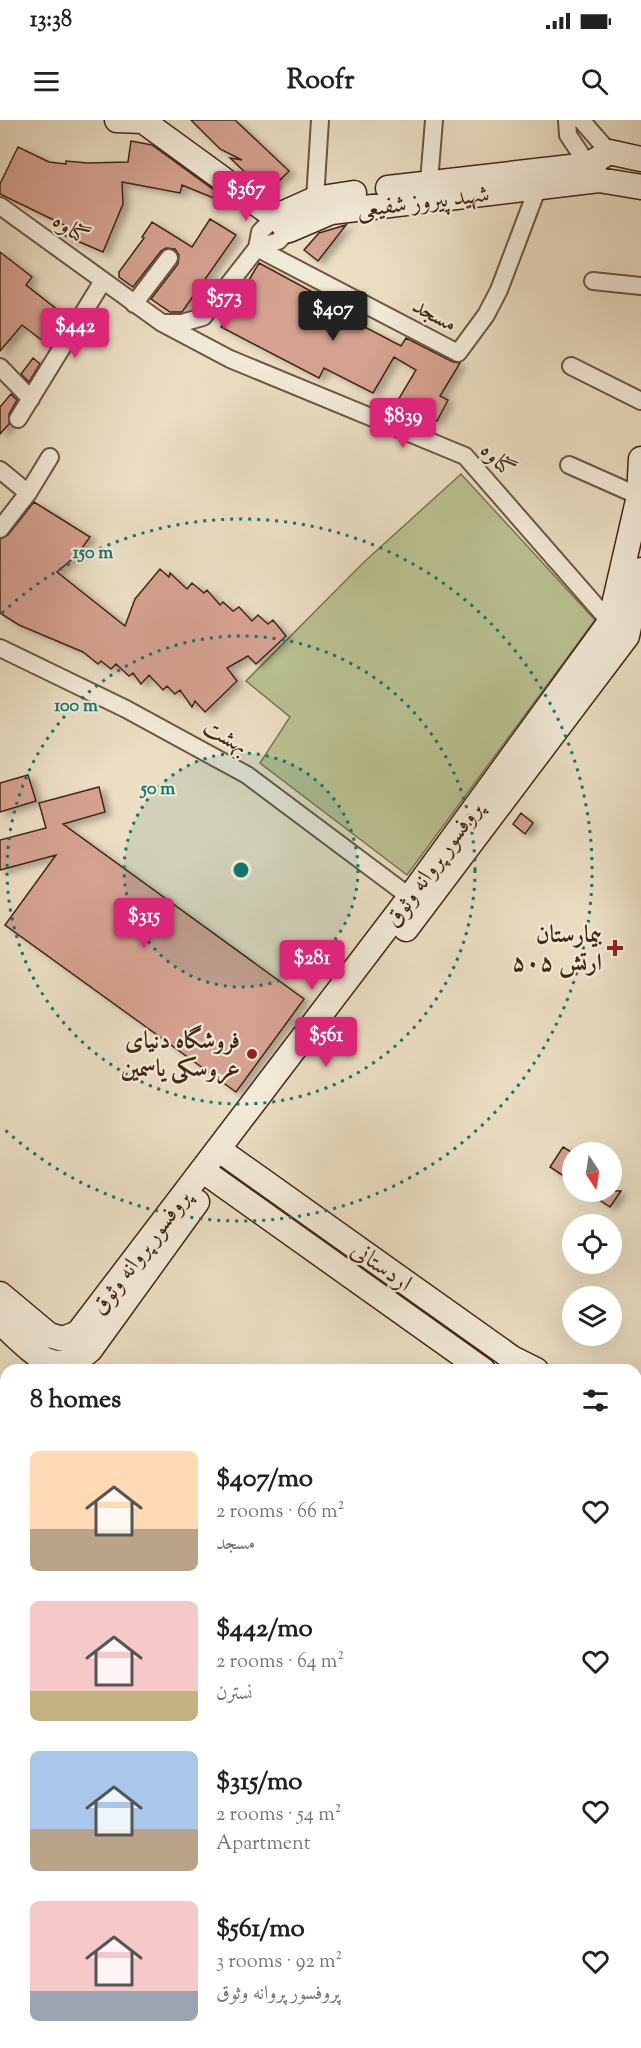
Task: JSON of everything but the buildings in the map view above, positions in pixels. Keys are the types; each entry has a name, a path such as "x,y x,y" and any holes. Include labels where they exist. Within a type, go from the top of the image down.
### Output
{"main road":[{"path":"117,120 143,120 282,223"},
{"path":"609,152 641,159"},
{"name":"شهید پیروز شفیعی","path":"429,190 538,187 593,172 609,152"},
{"name":"شهید پیروز شفیعی","path":"282,223 317,208 429,190 593,172 641,188"},
{"name":"پروفسور پروانه وثوق","path":"0,1294 49,1335 63,1339 78,1333 208,1175 618,636 635,566 641,459"},
{"name":"اردستانی","path":"224,1154 512,1358 524,1364"},
{"name":"پروفسور پروانه وثوق","path":"67,1364 78,1360 90,1350 208,1175"},
{"name":"اردستانی","path":"208,1175 475,1364"},
{"name":"پروفسور پروانه وثوق","path":"0,1322 49,1362 59,1364"}],"street":[{"path":"317,208 320,120"},
{"path":"429,190 434,120"},
{"path":"567,120 568,135 593,172"},
{"path":"581,120 609,152"},
{"name":"مسجد","path":"257,248 458,353 486,315 499,290 538,187"},
{"name":"گناوه","path":"0,206 162,323 220,353 465,456 618,636"},
{"path":"162,323 182,323 203,317 257,248 260,232 282,223"},
{"path":"135,304 169,258"},
{"path":"593,280 641,286"},
{"path":"18,419 103,281"},
{"path":"203,317 205,334 220,353"},
{"path":"571,366 641,401"},
{"path":"0,367 31,399"},
{"path":"0,529 28,493 50,457"},
{"path":"569,465 640,497"},
{"path":"0,470 28,493"},
{"name":"بهشت","path":"0,648 126,709 247,775 416,902"}],"green space":[{"path":"461,474 595,620 407,875 260,763 290,717 246,681 364,562"}],"place":[{"name":"بیمارستان ۵۰۵ ارتش","path":"615,948"},
{"name":"فروشگاه دنیای عروسکی یاسمین","path":"252,1054"}]}
